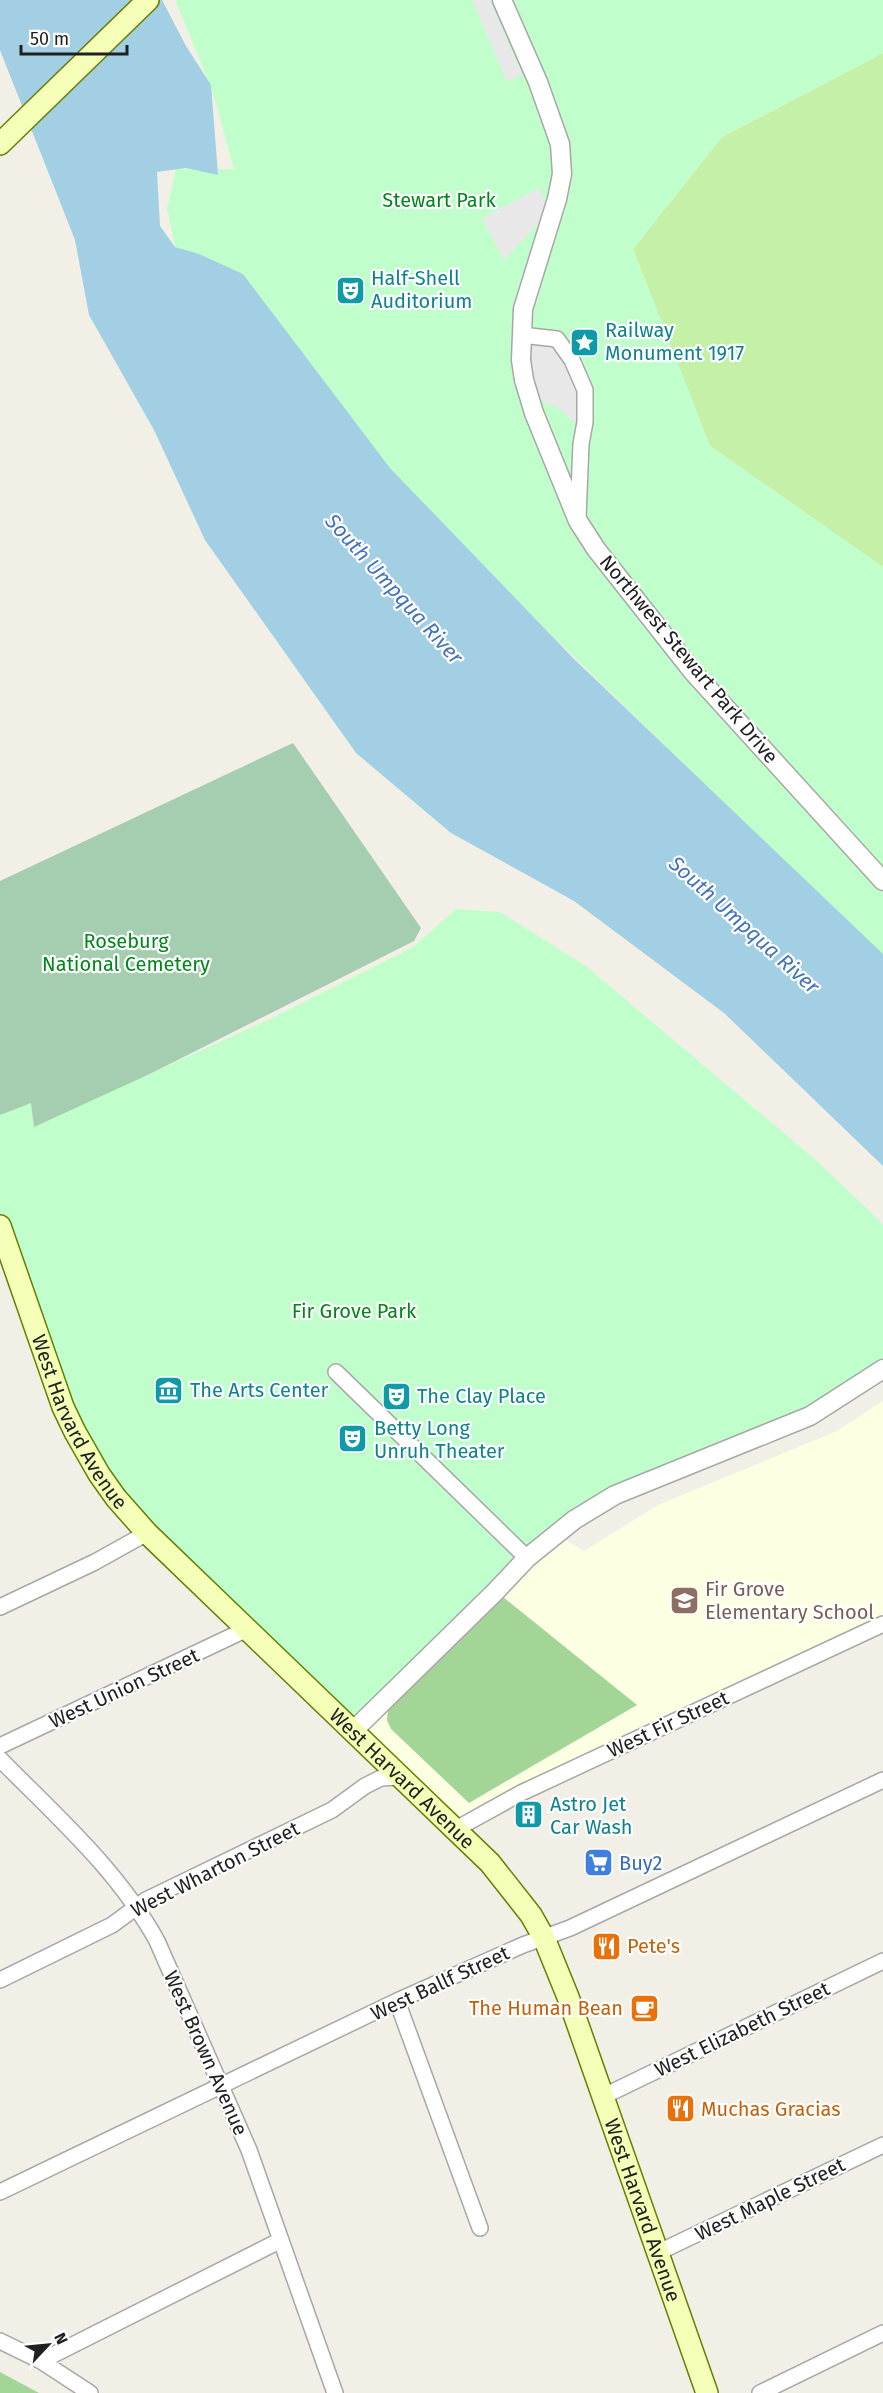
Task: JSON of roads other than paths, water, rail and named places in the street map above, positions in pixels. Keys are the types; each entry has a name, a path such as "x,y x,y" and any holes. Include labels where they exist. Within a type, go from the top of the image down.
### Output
{"main road":[{"path":"0,144 148,0"},
{"name":"West Harvard Avenue","path":"0,1226 63,1407 87,1455 110,1490 147,1533 398,1777 456,1829 506,1881 531,1915 544,1938 568,1997 707,2393"}],"street":[{"name":"Northwest Stewart Park Drive","path":"502,0 538,82 560,144 562,174 557,199 523,309 521,360 524,380 534,413 578,521 596,549 693,672 883,881"},
{"path":"521,335 557,339 572,360 585,390 578,521"},
{"path":"353,1731 526,1558 574,1520 615,1495 810,1416 883,1369"},
{"path":"336,1372 526,1558"},
{"path":"0,1607 95,1562 147,1533"},
{"name":"West Fir Street","path":"456,1829 521,1793 883,1624"},
{"name":"West Union Street","path":"0,1746 247,1629"},
{"name":"West Brown Avenue","path":"0,1759 121,1885 157,1941 249,2150 335,2393"},
{"name":"West Wharton Street","path":"0,1980 112,1925 146,1900 332,1810 365,1786 381,1778 398,1777"},
{"name":"West Ballf Street","path":"0,2192 397,2001 524,1944 570,1928 883,1780"},
{"name":"West Elizabeth Street","path":"602,2097 883,1961"},
{"path":"397,2001 480,2228"},
{"name":"West Maple Street","path":"657,2253 883,2145"},
{"path":"41,2361 281,2240"},
{"path":"760,2393 883,2333"},
{"path":"0,2341 41,2361 90,2393"}],"water":[{"name":"South Umpqua River","path":"0,0 162,0 186,46 211,85 218,175 186,168 157,172 160,226 175,247 199,254 243,274 390,468 574,659 883,954 883,1166 724,1013 574,901 451,833 356,753 205,540 154,430 89,315 75,240 0,50"}],"place":[{"name":"Half-Shell Auditorium","path":"350,290"},
{"name":"Railway Monument 1917","path":"584,342"},
{"name":"The Arts Center","path":"169,1390"},
{"name":"The Clay Place","path":"396,1396"},
{"name":"Betty Long Unruh Theater","path":"353,1439"},
{"name":"Fir Grove Elementary School","path":"684,1601"},
{"name":"Astro Jet Car Wash","path":"529,1815"},
{"name":"Buy2","path":"598,1863"},
{"name":"Pete's","path":"606,1946"},
{"name":"The Human Bean","path":"644,2008"},
{"name":"Muchas Gracias","path":"680,2109"}],"park label":[{"name":"Stewart Park","path":"439,200"},
{"name":"Roseburg National Cemetery","path":"126,952"},
{"name":"Fir Grove Park","path":"354,1311"}]}
